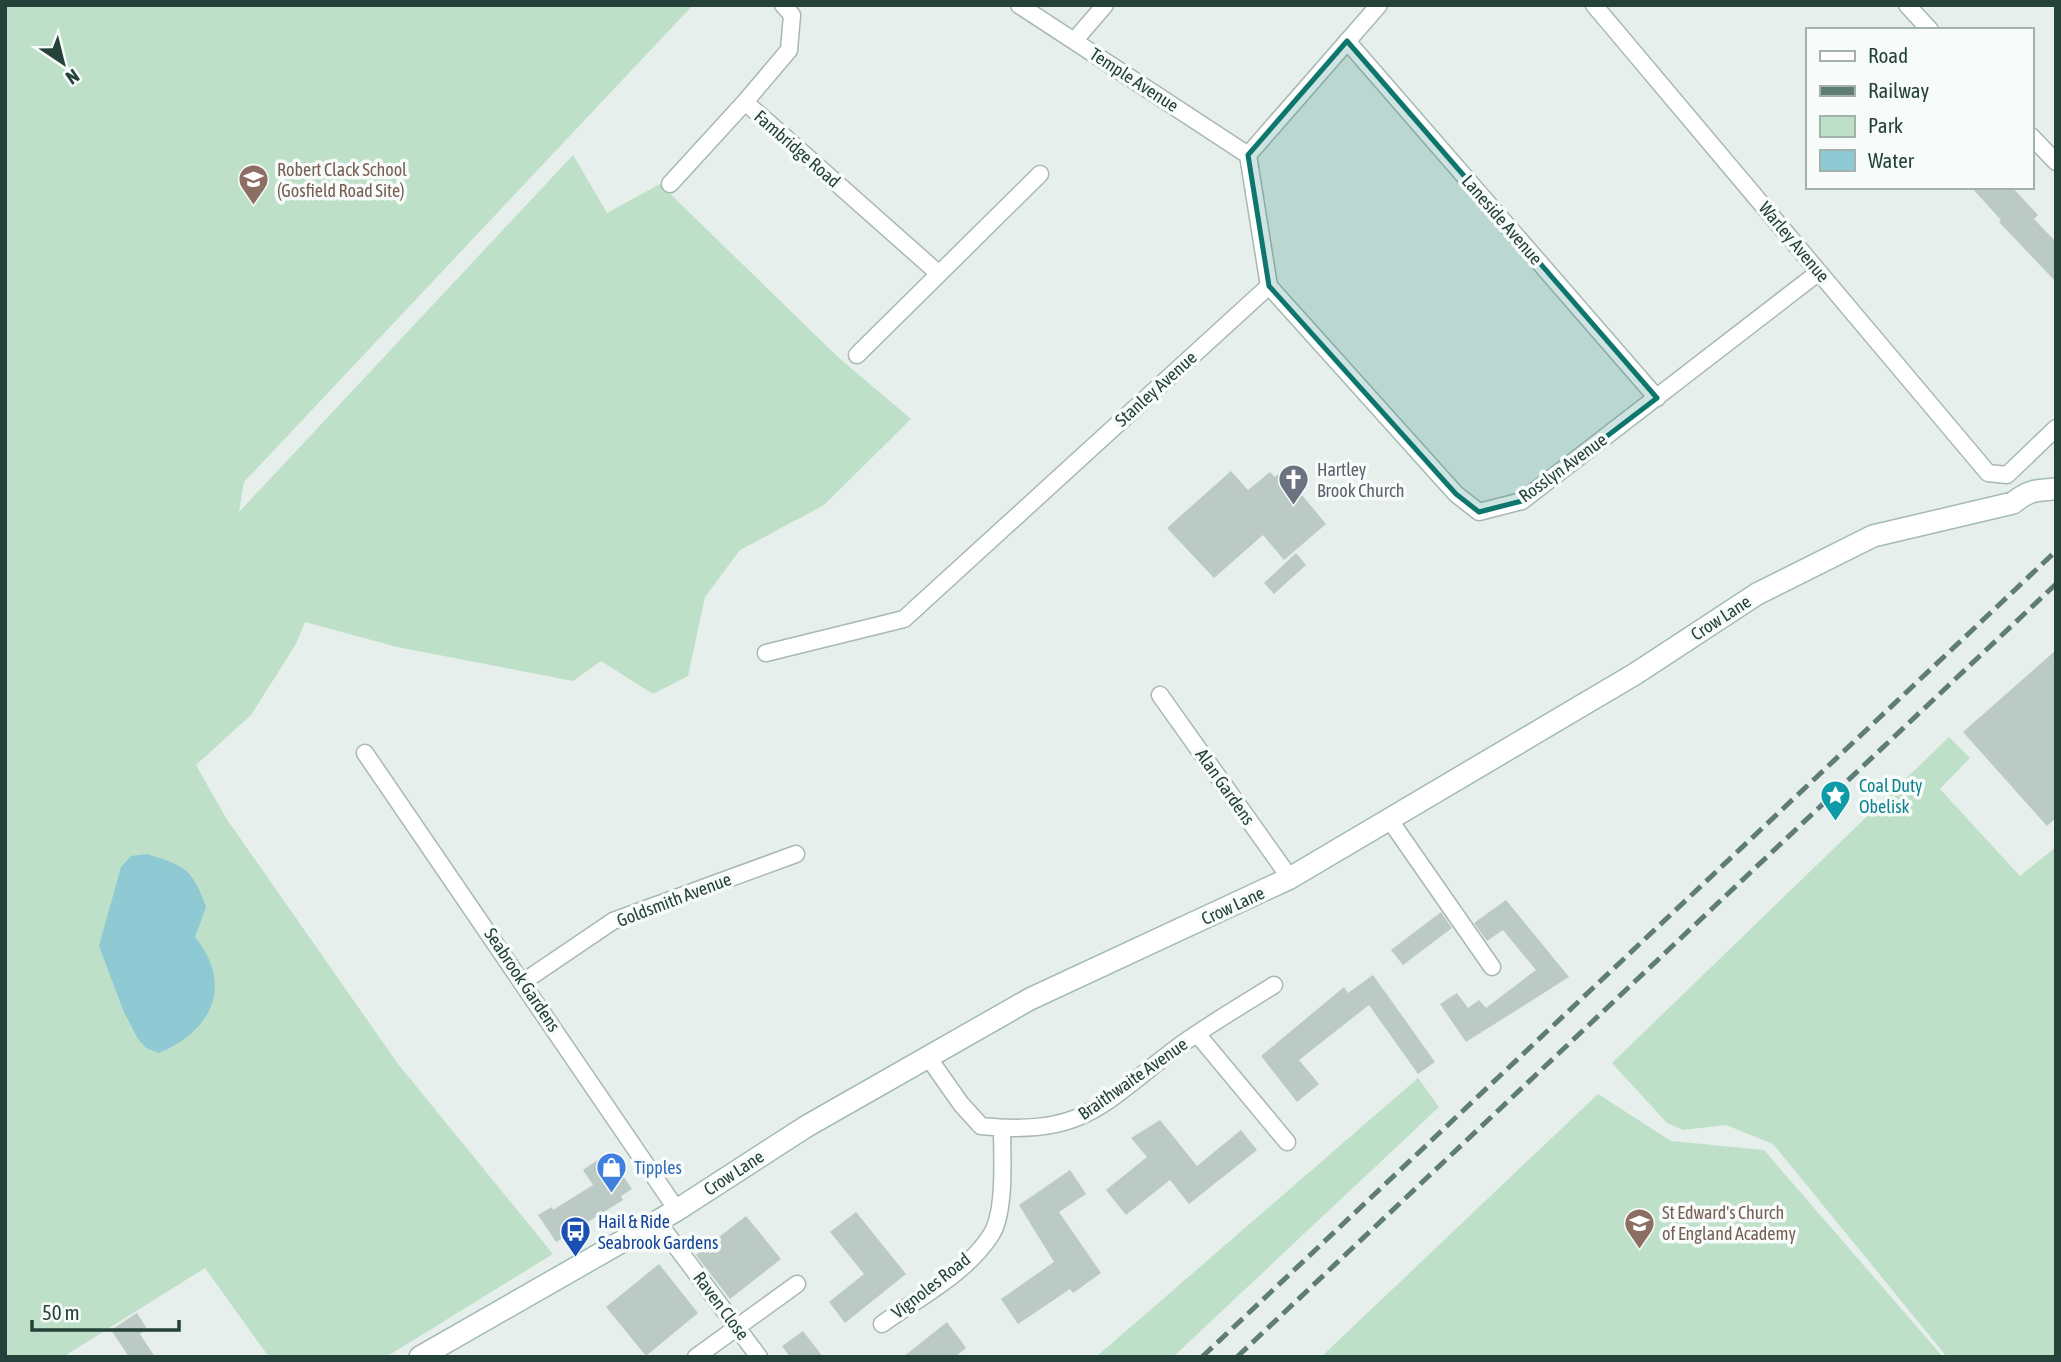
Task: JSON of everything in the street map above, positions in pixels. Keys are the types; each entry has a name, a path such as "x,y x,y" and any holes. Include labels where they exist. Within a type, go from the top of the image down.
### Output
{"street":[{"name":"Fambridge Road","path":"783,5 792,15 789,50 744,102 938,272"},
{"name":"Temple Avenue","path":"1019,5 1248,155"},
{"path":"1074,41 1105,5"},
{"path":"1269,285 1248,155 1379,5"},
{"name":"Warley Avenue","path":"1594,5 1954,436 1988,473 1996,476 2007,474 2056,428"},
{"path":"1907,5 1928,28"},
{"name":"Laneside Avenue","path":"1347,41 1657,398"},
{"path":"670,184 744,102"},
{"path":"2033,138 2056,162"},
{"path":"857,355 1040,174"},
{"name":"Rosslyn Avenue","path":"1269,285 1455,494 1479,512 1522,501 1819,272"},
{"name":"Stanley Avenue","path":"766,653 904,619 1269,285"},
{"name":"Crow Lane","path":"420,1357 677,1210 807,1126 1030,999 1290,878 1635,674 1758,594 1873,536 2013,503 2024,494 2039,488 2056,489"},
{"name":"Alan Gardens","path":"1160,695 1290,878"},
{"name":"Seabrook Gardens","path":"365,752 677,1210"},
{"path":"1389,819 1492,967"},
{"name":"Goldsmith Avenue","path":"523,982 613,921 796,854"},
{"name":"Braithwaite Avenue","path":"928,1057 961,1104 981,1126 1026,1130 1086,1117 1198,1035 1274,985"},
{"path":"1198,1035 1287,1142"},
{"name":"Vignoles Road","path":"882,1324 964,1264 992,1234 1002,1188 1002,1128"},
{"name":"Raven Close","path":"657,1221 759,1357"},
{"path":"696,1357 797,1284"}],"highlighted area":[{"path":"1347,41 1657,398 1522,501 1479,512 1456,494 1269,286 1248,155"}],"green space":[{"path":"5,5 693,5 244,482 239,512 573,155 607,213 660,184 839,358 911,419 824,505 740,550 705,597 688,676 653,694 601,661 573,681 397,647 305,622 296,644 251,715 196,765 226,818 398,1064 553,1254 386,1357 269,1357 205,1268 63,1357 5,1357"},
{"path":"1949,737 1970,758 1940,789 2020,876 2056,847 2056,1357 1947,1357 1773,1144 1726,1125 1683,1130 1667,1123 1612,1063"},
{"path":"1418,1078 1439,1107 1173,1357 1096,1357"},
{"name":"St Edward's Church of England Academy","path":"1598,1094 1671,1141 1764,1150 1943,1357 1321,1357"}],"water":[{"path":"147,854 179,866 196,884 206,907 195,937 207,955 215,989 212,1005 204,1019 177,1044 159,1053 146,1048 138,1039 123,1010 99,946 121,867 131,856"}],"building":[{"path":"1973,189 2014,189 2038,215 2034,219 2056,242 2056,282 1999,222 2001,220"},
{"path":"1231,471 1248,490 1270,472 1275,477 1282,471 1326,524 1284,560 1263,535 1214,578 1167,528"},
{"path":"1296,553 1306,565 1274,594 1264,583"},
{"path":"2056,650 2056,818 2047,826 1963,732"},
{"path":"1506,900 1569,977 1466,1042 1440,1004 1457,993 1468,1008 1479,1000 1486,1008 1536,970 1503,930 1487,941 1474,923"},
{"path":"1441,912 1452,928 1403,965 1391,950"},
{"path":"1373,975 1435,1062 1418,1074 1369,1005 1299,1060 1319,1084 1297,1102 1261,1056 1344,987 1348,993"},
{"path":"1160,1120 1197,1166 1241,1130 1257,1150 1189,1204 1170,1180 1126,1215 1106,1190 1147,1157 1131,1138"},
{"path":"599,1159 613,1179 619,1170 632,1189 621,1196 623,1200 556,1242 538,1215 552,1207 553,1210 593,1185 583,1170"},
{"path":"1070,1170 1086,1194 1059,1212 1101,1273 1073,1293 1070,1289 1018,1324 1001,1299 1054,1262 1019,1205"},
{"path":"856,1212 906,1274 845,1323 829,1302 864,1274 830,1232"},
{"path":"746,1216 781,1259 730,1299 696,1255"},
{"path":"659,1264 698,1313 646,1356 606,1307"},
{"path":"137,1313 147,1329 140,1334 155,1357 129,1357 111,1330"},
{"path":"947,1322 966,1348 955,1357 903,1357"},
{"path":"803,1331 823,1357 790,1357 782,1346"}],"railway":[{"path":"1202,1357 2056,551"},
{"path":"1237,1357 2056,584"}],"place":[{"name":"Robert Clack School (Gosfield Road Site)","path":"254,207"},
{"name":"Hartley Brook Church","path":"1294,507"},
{"name":"Coal Duty Obelisk","path":"1836,823"},
{"name":"Tipples","path":"611,1195"},
{"name":"St Edward's Church of England Academy","path":"1639,1250"},
{"name":"Hail & Ride Seabrook Gardens","path":"575,1259"}]}
